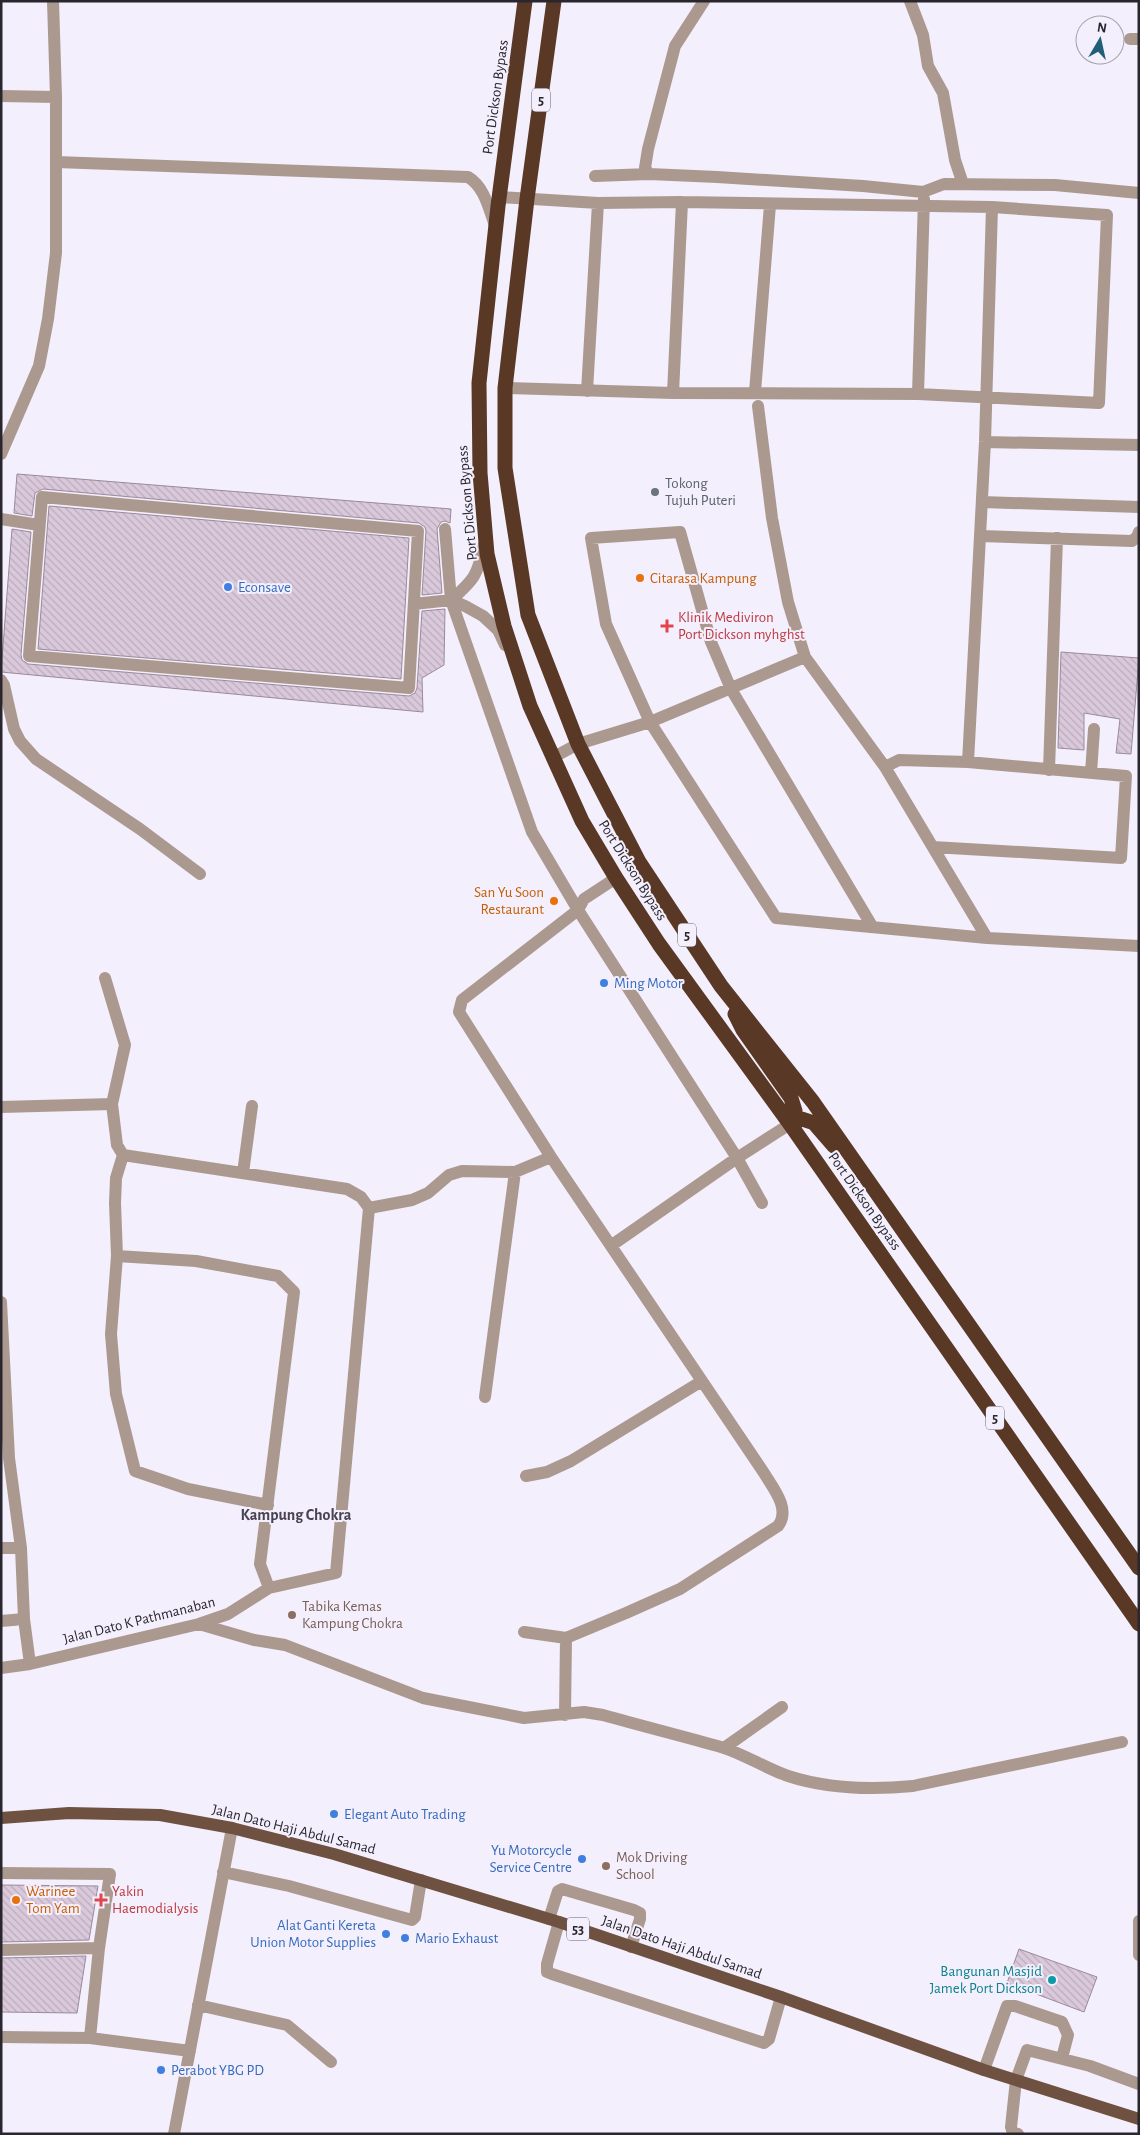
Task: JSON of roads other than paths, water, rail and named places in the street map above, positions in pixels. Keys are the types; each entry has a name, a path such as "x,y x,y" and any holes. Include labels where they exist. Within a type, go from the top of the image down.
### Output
{"highway":[{"name":"Port Dickson Bypass","path":"525,1 499,197 478,383 480,473 487,554 504,626 530,706 582,821 659,944 790,1124 1139,1624"},
{"name":"Port Dickson Bypass","path":"554,1 527,199 505,388 505,468 528,615 578,744 640,862 721,986 814,1102 1139,1568"},
{"path":"721,986 743,1030 791,1098 795,1111 790,1124"},
{"path":"790,1124 802,1119 814,1124 876,1193"}],"main road":[{"name":"Jalan Dato Haji Abdul Samad","path":"1,1818 69,1813 160,1815 232,1828 334,1854 554,1921 781,1998 984,2070 1139,2119"}],"street":[{"path":"1,454 39,366 48,319 56,254 56,97 53,1"},
{"path":"649,174 645,168 648,149 676,46 704,1"},
{"path":"910,1 923,35 928,66 943,93 955,160 963,184"},
{"path":"1,96 56,97"},
{"path":"56,162 468,177 481,190 496,228"},
{"path":"595,176 649,174 863,186 924,192 944,184 963,184 1055,185 1139,193"},
{"path":"918,394 924,192"},
{"path":"499,197 598,203 682,202 770,205 992,207 1107,215 1099,403 918,394 673,393 505,388"},
{"path":"673,393 682,202"},
{"path":"588,391 598,203"},
{"path":"755,392 770,205"},
{"path":"968,762 981,536 992,207"},
{"path":"758,406 772,518 788,602 804,657 885,767 988,938"},
{"path":"985,442 1139,445"},
{"path":"42,497 418,531 408,688 28,656 39,525 42,497"},
{"path":"982,502 1139,507"},
{"path":"1,519 39,525"},
{"path":"445,529 451,600 532,832 578,910 737,1158 762,1202"},
{"path":"872,926 731,689 711,642 680,532 591,538 606,624 650,722 776,918 988,938 1139,946"},
{"path":"981,536 1132,541 1139,532"},
{"path":"451,600 474,578 480,568 486,536"},
{"path":"1049,770 1057,538"},
{"path":"414,604 451,600 483,616 498,630 518,669"},
{"path":"552,758 578,744 650,722 804,657"},
{"path":"1,680 4,685 14,729 20,741 36,759 140,829 200,874"},
{"path":"1091,773 1094,729"},
{"path":"885,767 899,760 968,762 1126,776 1121,858 933,847"},
{"path":"524,1632 566,1638 680,1589 778,1526 781,1522 782,1511 778,1498 612,1245 551,1156 459,1012 462,1000 578,910 584,900 616,878"},
{"path":"105,978 124,1045 112,1104 117,1145 123,1155 116,1178 117,1256 111,1334 116,1394 135,1472 188,1489 268,1505"},
{"path":"1,1107 112,1104"},
{"path":"243,1173 252,1106"},
{"path":"612,1245 737,1158 790,1124"},
{"path":"123,1155 347,1189 361,1197 369,1208 412,1200 428,1192 449,1176 462,1171 515,1172 551,1156"},
{"path":"485,1398 515,1172"},
{"name":"Jalan Dato K Pathmanaban","path":"1,1668 30,1664 199,1624 228,1614 269,1588 336,1573 369,1208"},
{"path":"117,1256 196,1261 278,1276 294,1292 260,1564 269,1588"},
{"path":"1,1302 5,1458 22,1548 24,1619 30,1664"},
{"path":"526,1476 547,1472 571,1461 702,1381"},
{"path":"1,1548 22,1548"},
{"path":"1,1621 24,1619"},
{"path":"199,1624 254,1640 286,1645 423,1698 524,1718 584,1712 603,1715 724,1748 789,1776 818,1784 879,1789 913,1786 1122,1742"},
{"path":"564,1715 566,1638"},
{"path":"724,1748 782,1707"},
{"path":"174,2134 232,1828"},
{"path":"223,1872 289,1886 412,1920 416,1917 421,1880"},
{"path":"1,1873 110,1874 99,1948 90,2038"},
{"path":"631,1947 640,1919 640,1913 562,1889 558,1891 547,1972 764,2043 769,2039 781,1998"},
{"path":"1139,1921 1139,1955"},
{"path":"1,1950 99,1948"},
{"path":"198,2005 287,2025 331,2062"},
{"path":"984,2070 1007,2006 1015,2006 1062,2022 1068,2034 1062,2058"},
{"path":"1,2038 90,2038 190,2051"},
{"path":"1018,2134 1013,2133 1011,2127 1016,2080 1027,2050 1090,2066 1139,2084"}],"place":[{"name":"Tokong Tujuh Puteri","path":"655,492"},
{"name":"Citarasa Kampung","path":"640,578"},
{"name":"Econsave","path":"228,587"},
{"name":"Klinik Mediviron Port Dickson myhghst","path":"667,626"},
{"name":"San Yu Soon Restaurant","path":"554,901"},
{"name":"Ming Motor","path":"604,983"},
{"name":"Tabika Kemas Kampung Chokra","path":"292,1615"},
{"name":"Elegant Auto Trading","path":"334,1814"},
{"name":"Yu Motorcycle Service Centre","path":"582,1859"},
{"name":"Mok Driving School","path":"606,1866"},
{"name":"Warinee Tom Yam","path":"16,1900"},
{"name":"Yakin Haemodialysis","path":"101,1900"},
{"name":"Alat Ganti Kereta Union Motor Supplies","path":"386,1934"},
{"name":"Mario Exhaust","path":"405,1938"},
{"name":"Bangunan Masjid Jamek Port Dickson","path":"1052,1980"},
{"name":"Perabot YBG PD","path":"161,2070"}],"district":[{"name":"Kampung Chokra","path":"296,1514"}]}
